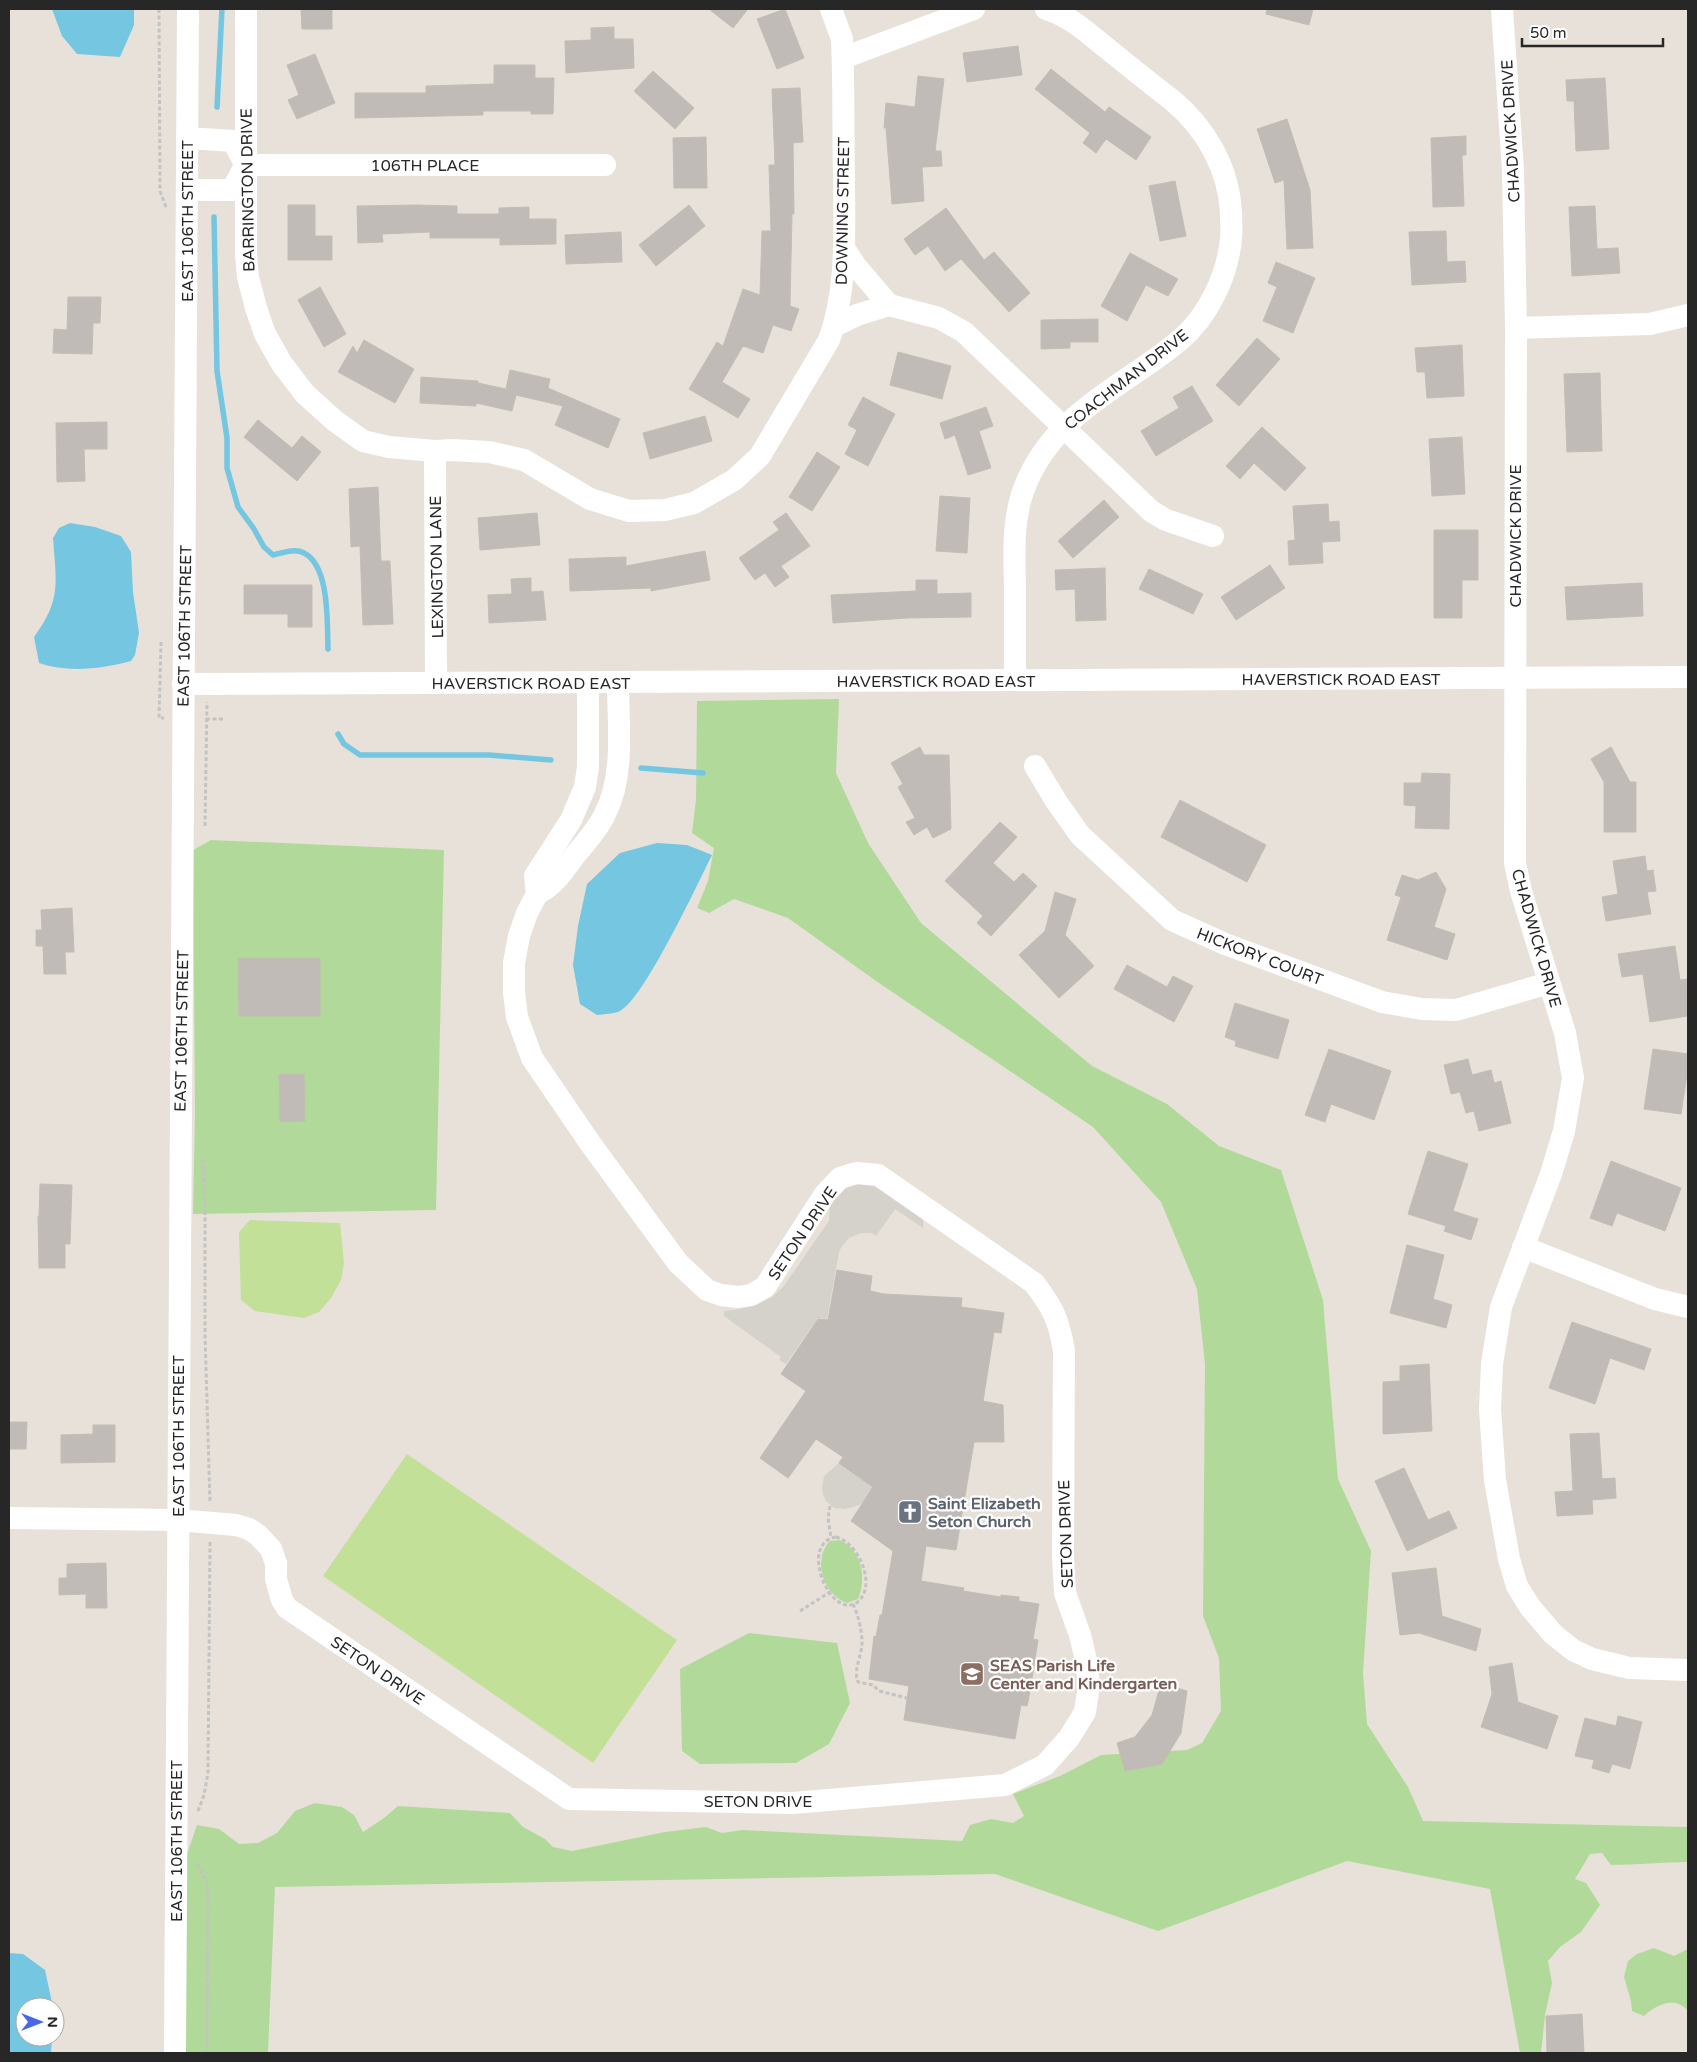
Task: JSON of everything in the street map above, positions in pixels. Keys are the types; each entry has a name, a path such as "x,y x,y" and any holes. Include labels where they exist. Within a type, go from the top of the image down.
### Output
{"street":[{"name":"EAST 106TH STREET","path":"175,2053 188,9"},
{"name":"BARRINGTON DRIVE","path":"246,9 245,165 248,277 256,308 266,334 282,364 305,394 335,421 363,441 389,447 435,451 489,452 524,460 590,499 629,511 665,510 694,503 734,480 760,456"},
{"name":"DOWNING STREET","path":"760,456 817,362 834,326 840,293 844,248 843,58 842,39 831,9"},
{"path":"843,58 974,9"},
{"name":"COACHMAN DRIVE","path":"1015,680 1014,530 1019,501 1034,468 1063,427 1085,407 1180,340 1203,314 1223,278 1231,238 1230,193 1216,154 1197,124 1179,106 1080,27 1046,9"},
{"name":"CHADWICK DRIVE","path":"1502,9 1513,170 1516,328 1515,863 1521,891 1565,1033 1573,1078 1564,1131 1551,1174 1501,1307 1492,1364 1490,1409 1495,1480 1509,1559 1517,1586 1530,1607 1553,1634 1573,1650 1592,1659 1629,1668 1688,1670"},
{"path":"187,138 233,141 245,165 232,190 187,190"},
{"name":"106TH PLACE","path":"245,165 604,165"},
{"path":"844,248 855,265 889,305"},
{"path":"834,326 857,315 889,305 927,314 954,325 964,332 1151,511 1166,520 1212,536"},
{"path":"1516,328 1650,324 1688,315"},
{"name":"LEXINGTON LANE","path":"435,451 436,683"},
{"name":"HAVERSTICK ROAD EAST","path":"183,684 1688,678"},
{"name":"SETON DRIVE","path":"537,894 535,876 571,820 585,787 588,767 588,683"},
{"name":"SETON DRIVE","path":"9,1518 177,1520 236,1525 249,1529 271,1549 276,1563 276,1579 282,1600 288,1608 569,1799 793,1803 1005,1785 1045,1765 1069,1738 1085,1712 1089,1685 1086,1660 1065,1593 1063,1556 1064,1351 1060,1328 1051,1306 1034,1284 878,1175 856,1173 840,1178 825,1194 765,1287 751,1295 738,1296 721,1295 707,1290 694,1280 678,1263 599,1157 532,1058 524,1040 517,1017 515,1001 514,963 519,936 527,912 537,894 551,887 598,826 610,802 616,782 618,683"},
{"name":"HICKORY COURT","path":"1035,766 1056,801 1080,835 1172,920 1225,944 1382,1002 1422,1009 1456,1010 1549,982"},
{"path":"1523,1247 1655,1299 1688,1307"}],"path":[{"path":"205,833 207,684"},
{"path":"196,1816 204,1795 208,1773 210,1524 203,1156"},
{"path":"830,1506 828,1518 831,1538"},
{"path":"831,1538 841,1539 849,1543 857,1551 862,1563 865,1586 861,1597 853,1604 839,1602 821,1577 818,1562 822,1547 831,1538"},
{"path":"800,1611 830,1592"},
{"path":"853,1604 862,1642 857,1673 858,1682 873,1685 879,1691 907,1698"},
{"path":"195,1858 207,1882 208,1891 207,2053"}],"green space":[{"path":"839,699 836,773 868,843 921,923 1092,1066 1167,1104 1219,1146 1281,1170 1323,1300 1338,1479 1371,1551 1363,1673 1367,1724 1408,1787 1423,1821 1688,1827 1688,1862 1611,1865 1602,1853 1590,1854 1575,1879 1586,1883 1600,1905 1581,1932 1560,1947 1548,1961 1552,1983 1545,2015 1541,2053 1520,2053 1490,1889 1347,1861 1158,1931 995,1874 275,1887 268,2053 185,2053 187,1854 197,1825 219,1829 239,1844 258,1843 277,1833 295,1811 315,1803 342,1807 354,1815 363,1832 398,1806 510,1813 523,1827 545,1839 553,1847 572,1851 665,1832 706,1827 722,1833 742,1830 962,1841 970,1825 991,1819 1013,1823 1024,1816 1013,1794 1060,1776 1101,1755 1187,1750 1202,1743 1221,1711 1219,1658 1203,1616 1205,1364 1197,1289 1161,1202 1093,1127 876,981 788,918 734,899 709,913 697,908 708,881 714,848 692,833 696,800 697,701"},
{"path":"211,840 444,850 436,1210 193,1214 195,1114 193,850"},
{"path":"250,1220 340,1223 344,1263 341,1280 331,1298 319,1312 304,1318 255,1311 241,1300 239,1232"},
{"path":"407,1454 677,1640 593,1763 323,1576"},
{"path":"839,1540 853,1550 862,1574 861,1591 858,1599 847,1603 839,1599 826,1585 821,1566 822,1557 830,1541"},
{"path":"749,1633 837,1643 850,1703 829,1744 796,1763 700,1764 682,1751 680,1669"},
{"path":"1654,1948 1674,1956 1688,1949 1688,2011 1677,2003 1666,2003 1654,2008 1644,2016 1632,2011 1624,1977 1628,1961 1637,1954"}],"shaded area":[{"path":"859,1184 876,1186 923,1216 923,1228 895,1209 876,1236 872,1233 861,1233 849,1238 839,1252 827,1319 818,1318 786,1364 779,1360 781,1357 724,1316 724,1311 754,1306 772,1297 783,1287 829,1221 830,1204 845,1188"},
{"path":"839,1463 879,1479 863,1503 844,1509 834,1508 826,1501 822,1488 824,1476"}],"water":[{"path":"52,9 134,9 134,25 120,57 77,54 62,36"},
{"path":"70,523 95,527 121,536 131,552 133,592 139,633 135,655 131,661 85,669 61,668 39,663 34,637 43,624 53,601 56,579 53,538 59,528"},
{"path":"657,843 687,845 712,855 670,939 643,986 620,1011 597,1015 580,1004 573,965 578,926 587,884 620,853"},
{"path":"9,1953 23,1954 45,1970 51,1997 15,1997 15,2047 51,2047 51,2053 9,2053"}],"building":[{"path":"301,9 332,9 332,29 302,29"},
{"path":"709,9 748,9 733,28"},
{"path":"785,9 804,58 777,69 757,19"},
{"path":"1267,9 1313,9 1309,25 1266,14"},
{"path":"614,27 614,39 633,39 634,68 566,73 565,41 591,40 591,28"},
{"path":"1018,46 1022,75 967,82 963,53"},
{"path":"315,54 335,103 297,119 288,100 299,95 287,65"},
{"path":"494,65 535,65 535,78 554,78 553,114 531,114 531,111 483,111 483,115 355,118 355,93 426,93 426,86 494,84"},
{"path":"1051,69 1105,112 1109,107 1151,137 1136,160 1106,139 1096,153 1083,143 1090,133 1035,89"},
{"path":"653,71 694,108 675,129 634,91"},
{"path":"918,76 944,79 935,151 941,151 942,166 922,167 924,201 892,204 886,128 884,128 886,103 915,107"},
{"path":"1605,78 1609,149 1576,151 1574,101 1567,101 1566,80"},
{"path":"800,88 803,142 793,143 794,214 792,214 790,306 799,309 791,331 773,325 763,353 743,346 722,382 750,399 738,418 689,389 717,342 723,346 743,289 760,295 762,231 771,231 769,165 775,165 772,89"},
{"path":"1287,119 1310,190 1313,248 1287,249 1284,180 1275,183 1257,129"},
{"path":"1466,136 1466,155 1462,155 1464,206 1433,207 1431,138"},
{"path":"706,137 707,188 674,188 673,138"},
{"path":"1175,181 1186,236 1160,241 1149,186"},
{"path":"288,205 315,205 315,236 332,236 332,260 288,260"},
{"path":"689,205 705,226 656,266 639,245"},
{"path":"357,206 457,206 457,214 499,214 499,208 529,207 529,219 556,219 556,244 500,245 500,238 430,238 430,232 382,234 383,242 358,243"},
{"path":"1595,206 1597,249 1618,248 1620,273 1572,276 1569,207"},
{"path":"946,208 984,260 994,252 1030,293 1009,312 961,259 945,271 928,246 915,255 904,239"},
{"path":"1446,231 1447,262 1465,261 1466,282 1412,285 1409,232"},
{"path":"621,232 622,262 566,264 565,235"},
{"path":"1130,253 1178,279 1168,296 1146,285 1127,321 1101,306"},
{"path":"1276,262 1315,278 1293,333 1263,321 1277,287 1268,283"},
{"path":"320,287 346,334 324,347 298,300"},
{"path":"68,297 101,297 100,323 93,323 92,354 53,353 54,329 67,330"},
{"path":"1098,319 1098,342 1070,342 1070,348 1041,349 1041,320"},
{"path":"1257,338 1280,359 1239,406 1216,385"},
{"path":"364,340 414,369 395,403 338,372 353,346 357,353"},
{"path":"1462,345 1464,396 1427,398 1425,372 1417,372 1415,348"},
{"path":"898,352 951,366 942,399 890,385"},
{"path":"510,370 550,379 548,388 620,419 608,448 555,425 563,406 516,395 512,411 476,403 476,406 420,403 421,377 478,381 478,383 506,389"},
{"path":"1600,373 1602,451 1567,452 1564,374"},
{"path":"1192,386 1213,421 1156,456 1141,431 1179,408 1173,397"},
{"path":"863,397 895,414 868,466 845,454 857,430 848,425"},
{"path":"986,407 993,426 979,431 991,468 968,475 955,435 945,439 940,423"},
{"path":"705,416 712,441 650,459 643,433"},
{"path":"258,420 292,448 302,436 321,452 297,481 244,437"},
{"path":"107,422 107,449 84,449 85,481 57,482 56,423"},
{"path":"1262,427 1306,468 1285,491 1254,463 1240,479 1226,466"},
{"path":"1462,437 1465,494 1432,496 1429,439"},
{"path":"817,452 840,467 812,511 789,497"},
{"path":"378,487 381,561 390,561 393,624 363,625 360,546 351,547 349,489"},
{"path":"940,496 970,498 967,553 936,551"},
{"path":"1104,500 1119,517 1073,558 1058,541"},
{"path":"1328,504 1329,522 1339,521 1340,541 1322,542 1323,563 1289,565 1288,541 1295,540 1293,506"},
{"path":"537,513 540,545 480,550 478,518"},
{"path":"786,513 810,546 781,566 789,577 775,587 765,573 755,580 739,558 779,530 773,522"},
{"path":"1434,530 1478,530 1478,580 1462,580 1462,618 1434,618"},
{"path":"705,551 710,580 651,591 651,588 570,591 569,559 626,557 626,566"},
{"path":"1270,565 1285,588 1236,620 1221,597"},
{"path":"1105,568 1106,620 1076,621 1075,589 1056,590 1055,570"},
{"path":"1149,569 1203,594 1193,614 1139,589"},
{"path":"531,578 531,592 543,591 546,620 489,623 488,595 512,594 511,579"},
{"path":"916,580 937,580 937,594 971,593 971,617 907,618 833,623 831,595 916,591"},
{"path":"1642,583 1643,616 1567,620 1565,587"},
{"path":"244,585 312,585 312,627 288,627 288,614 244,614"},
{"path":"920,747 924,755 949,755 951,829 933,838 927,827 914,835 906,822 915,818 898,787 903,784 891,763"},
{"path":"1611,747 1630,782 1636,782 1636,832 1604,832 1604,782 1591,759"},
{"path":"1422,773 1450,774 1449,829 1415,828 1416,806 1404,805 1404,783 1421,783"},
{"path":"1180,800 1266,845 1247,882 1161,837"},
{"path":"1000,822 1017,837 993,863 1014,882 1023,873 1037,886 991,936 977,923 983,916 945,881"},
{"path":"1645,856 1647,871 1653,870 1656,891 1647,892 1651,914 1606,921 1602,897 1618,894 1613,861"},
{"path":"1436,872 1446,889 1434,927 1455,934 1447,960 1387,940 1401,897 1395,895 1402,875 1418,880"},
{"path":"1055,892 1076,899 1065,935 1094,966 1059,998 1019,955 1045,931"},
{"path":"72,908 74,952 65,952 66,974 44,974 43,946 36,946 36,930 42,930 41,910"},
{"path":"1675,946 1680,980 1688,979 1688,1016 1650,1022 1643,974 1622,977 1618,954"},
{"path":"238,958 320,958 320,1016 239,1016"},
{"path":"1127,965 1167,987 1173,976 1193,986 1174,1022 1114,989"},
{"path":"1235,1003 1289,1020 1278,1059 1235,1046 1236,1041 1225,1037"},
{"path":"1329,1049 1391,1071 1374,1120 1331,1104 1325,1122 1305,1115"},
{"path":"1653,1049 1688,1054 1688,1068 1681,1114 1644,1109"},
{"path":"1468,1059 1472,1075 1491,1070 1494,1083 1501,1081 1511,1123 1479,1131 1474,1111 1466,1113 1460,1092 1451,1094 1444,1065"},
{"path":"279,1074 304,1074 305,1121 280,1122"},
{"path":"1428,1151 1468,1164 1453,1211 1478,1219 1471,1240 1444,1231 1446,1226 1408,1214"},
{"path":"1611,1161 1681,1188 1665,1231 1617,1213 1612,1226 1590,1218"},
{"path":"40,1184 72,1185 70,1244 65,1244 65,1268 39,1268 38,1216"},
{"path":"1407,1245 1444,1255 1433,1299 1452,1305 1446,1328 1390,1313"},
{"name":"Saint Elizabeth Seton Church","path":"837,1270 872,1276 870,1291 884,1294 962,1298 961,1307 1004,1313 1001,1333 994,1332 983,1401 1003,1405 1004,1442 974,1442 956,1550 926,1546 921,1581 964,1588 963,1591 1001,1597 1001,1595 1019,1597 1019,1601 1039,1604 1033,1639 1038,1640 1029,1697 1027,1706 1021,1705 1015,1739 904,1720 909,1686 869,1679 874,1636 876,1637 880,1615 882,1615 893,1551 851,1521 873,1487 839,1463 843,1457 816,1439 788,1478 760,1458 806,1391 781,1374 818,1319 828,1320"},
{"path":"1572,1322 1651,1349 1644,1370 1610,1358 1595,1404 1549,1388"},
{"path":"1429,1364 1432,1431 1383,1434 1383,1382 1400,1381 1400,1366"},
{"path":"9,1422 27,1422 26,1449 9,1449"},
{"path":"93,1425 115,1425 115,1462 61,1463 61,1435 93,1434"},
{"path":"1599,1433 1602,1479 1615,1478 1616,1498 1592,1500 1593,1514 1557,1516 1555,1492 1573,1491 1570,1434"},
{"path":"1404,1468 1428,1520 1449,1511 1457,1528 1407,1551 1375,1481"},
{"path":"106,1563 107,1608 86,1608 86,1594 59,1595 59,1578 67,1578 67,1564"},
{"path":"1436,1568 1442,1616 1481,1629 1476,1651 1419,1633 1400,1635 1392,1573"},
{"path":"1512,1663 1518,1702 1558,1716 1547,1749 1481,1727 1492,1694 1489,1667"},
{"path":"1161,1683 1187,1691 1181,1733 1162,1764 1125,1771 1117,1743 1135,1737 1152,1715"},
{"path":"1618,1716 1642,1722 1630,1769 1612,1764 1609,1773 1592,1768 1594,1760 1575,1756 1585,1718 1616,1726"},
{"path":"1582,2014 1584,2053 1547,2053 1546,2016"}],"waterway":[{"path":"217,107 222,9"},
{"path":"214,217 217,371 227,438 227,468 238,507 264,547 273,555 293,551 304,553 319,570 323,582 327,611 328,649"},
{"path":"338,734 344,744 360,755 489,755 551,760"},
{"path":"641,768 703,773"}],"place":[{"name":"Saint Elizabeth Seton Church","path":"910,1512"},
{"name":"SEAS Parish Life Center and Kindergarten","path":"972,1674"}]}
